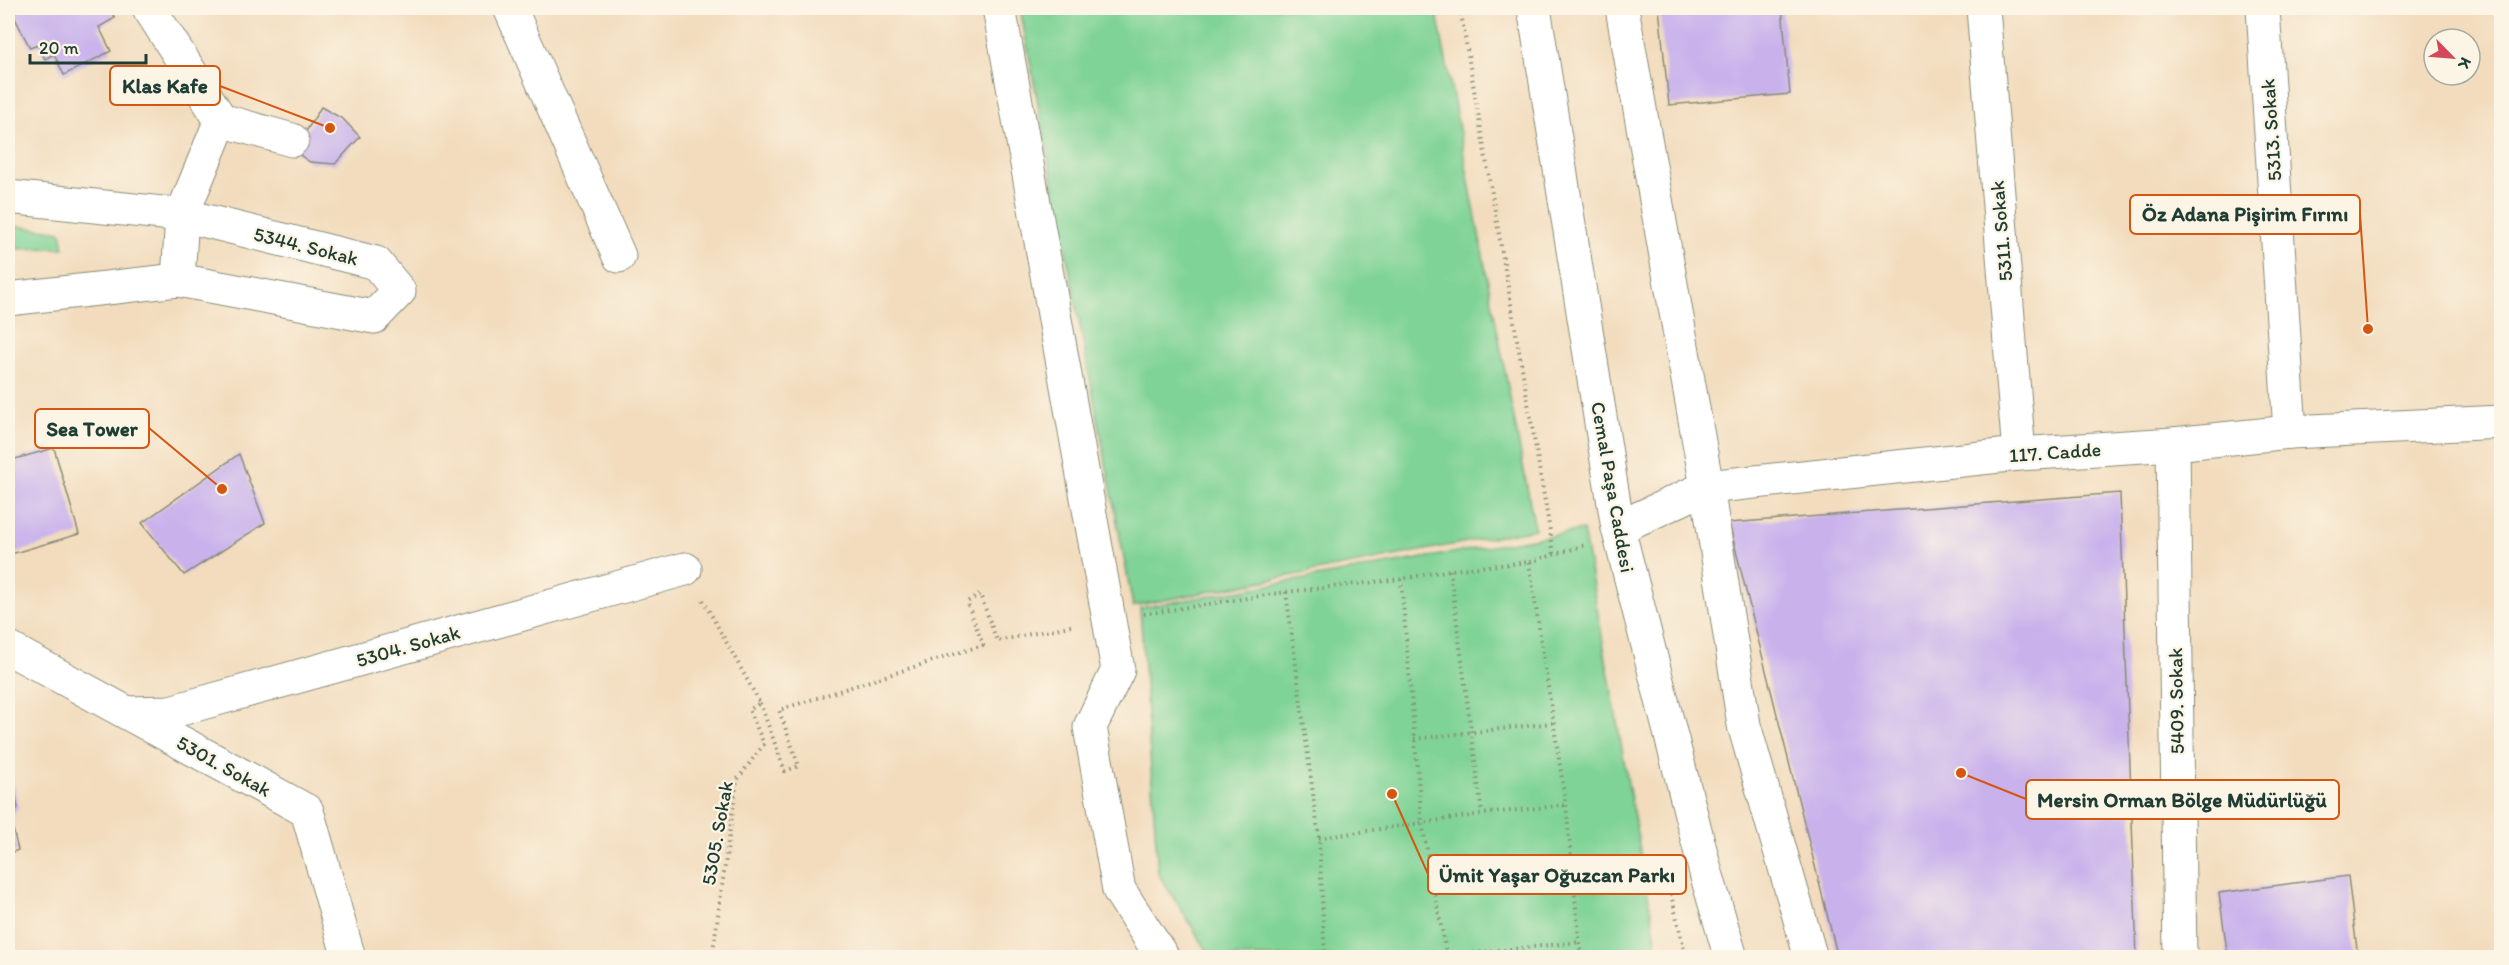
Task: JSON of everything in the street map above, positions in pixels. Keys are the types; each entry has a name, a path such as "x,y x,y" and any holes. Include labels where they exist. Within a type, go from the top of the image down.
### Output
{"street":[{"path":"148,8 221,120 292,140"},
{"path":"510,8 619,256"},
{"path":"999,8 1118,670 1090,727 1119,890 1163,957"},
{"name":"Cemal Paşa Caddesi","path":"1534,8 1618,528 1706,873 1731,957"},
{"path":"1622,8 1707,487 1744,725 1811,957"},
{"name":"5311. Sokak","path":"1983,8 2019,454"},
{"name":"5313. Sokak","path":"2263,8 2290,432"},
{"path":"178,280 182,215 221,120"},
{"name":"5344. Sokak","path":"8,197 182,215 376,263 399,291 374,317 178,280 8,299"},
{"name":"117. Cadde","path":"1618,528 1707,487 2019,454 2173,444 2290,432 2502,422"},
{"name":"5409. Sokak","path":"2173,444 2180,957"},
{"name":"5304. Sokak","path":"128,713 170,712 686,568"},
{"name":"5301. Sokak","path":"8,648 307,811 349,957"}],"path":[{"path":"1460,8 1554,554"},
{"path":"686,568 760,703 784,771 799,766 779,710 983,645 967,602 980,594 997,641 1109,617 1286,592 1401,579 1450,570 1529,562 1591,544 1618,528"},
{"path":"1529,562 1566,805 1581,957"},
{"path":"1450,570 1482,814"},
{"path":"1401,579 1422,823 1447,956"},
{"path":"1286,592 1319,838 1325,957"},
{"name":"5305. Sokak","path":"712,957 737,780 764,744 749,710 760,703"},
{"path":"1414,738 1552,723"},
{"path":"1319,838 1482,814 1566,805"},
{"path":"1426,957 1579,942"},
{"path":"1501,951 1502,957"}],"green space":[{"path":"1020,8 1436,8 1535,529 1133,606"},
{"path":"8,225 61,232 64,248 8,249"},
{"path":"1583,530 1659,957 1211,957 1158,873 1140,608"}],"building":[{"path":"10,8 109,8 115,18 99,27 111,51 64,75 54,54 45,59 38,45 30,48"},
{"path":"1659,8 1782,8 1790,94 1669,105"},
{"path":"321,107 343,119 360,137 335,164 310,162 294,151"},
{"path":"54,448 79,534 11,554 8,542 8,461"},
{"path":"239,454 265,523 184,575 142,523"},
{"path":"2120,493 2137,958 1838,958 1729,523"},
{"path":"8,756 18,808 10,817 18,850 8,854"},
{"path":"2348,876 2358,958 2228,958 2219,893"}],"place":[{"name":"Klas Kafe","path":"330,128"},
{"name":"Öz Adana Pişirim Fırını","path":"2368,329"},
{"name":"Sea Tower","path":"222,489"},
{"name":"Mersin Orman Bölge Müdürlüğü","path":"1961,773"},
{"name":"Ümit Yaşar Oğuzcan Parkı","path":"1392,794"}]}
